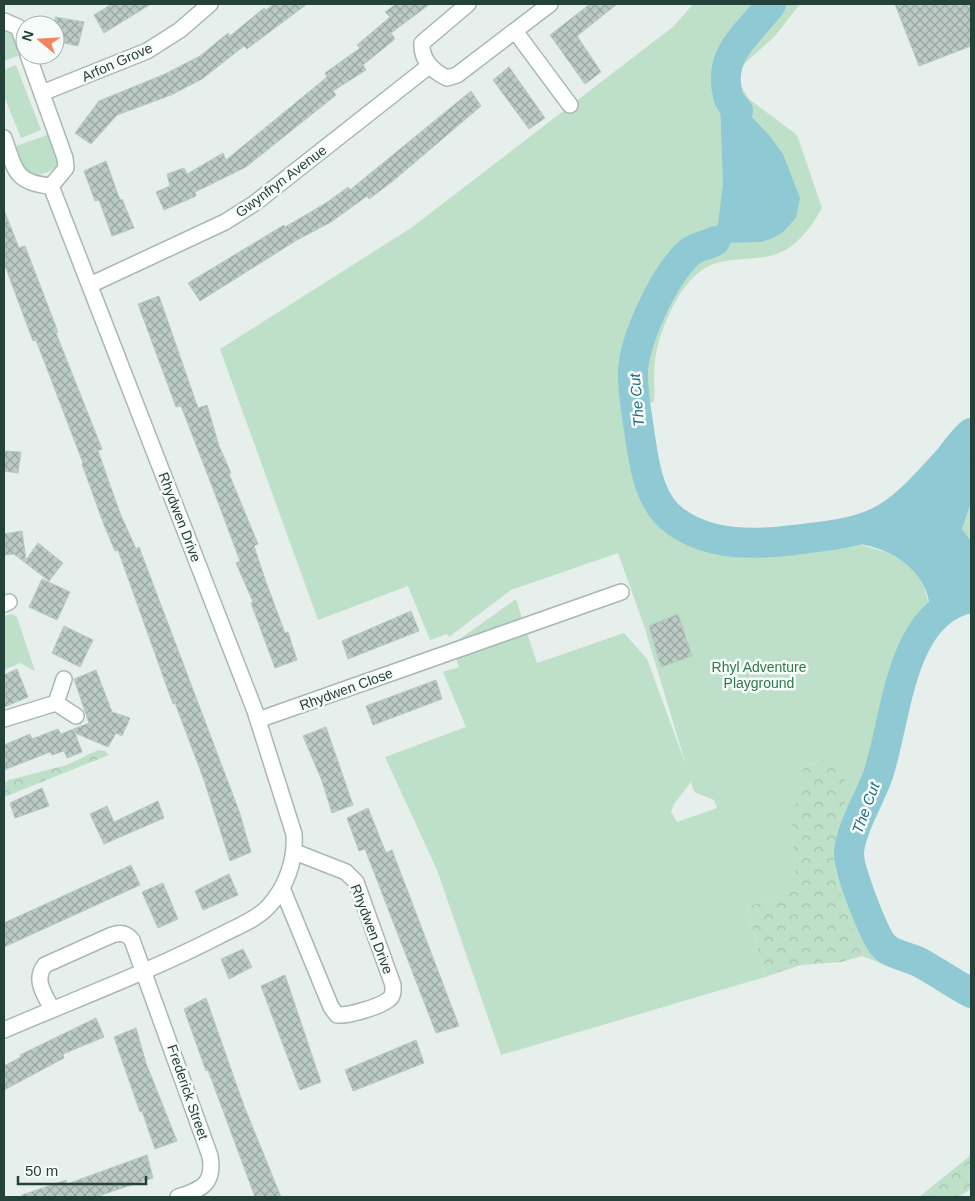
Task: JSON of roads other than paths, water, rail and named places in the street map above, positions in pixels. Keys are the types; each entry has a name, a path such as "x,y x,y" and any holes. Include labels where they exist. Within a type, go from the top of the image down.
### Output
{"street":[{"name":"Arfon Grove","path":"42,93 147,51 180,30 210,4"},
{"path":"468,4 422,43 422,51 429,66 447,78 457,75 550,4"},
{"path":"516,31 570,105"},
{"path":"4,138 15,169 23,180 34,185 51,186 66,168 65,158 32,65"},
{"name":"Gwynfryn Avenue","path":"90,285 225,222 255,203 429,66"},
{"name":"Rhydwen Drive","path":"4,1030 144,972 248,920 267,908 282,888 295,852 294,834 258,720 51,186"},
{"name":"Rhydwen Close","path":"258,720 621,592"},
{"path":"56,703 64,679"},
{"path":"56,703 76,716"},
{"path":"4,719 56,703"},
{"name":"Rhydwen Drive","path":"282,888 331,1007 337,1015 347,1016 388,1000 393,993 393,985 356,882 346,872 295,852"},
{"path":"52,1009 39,982 39,975 45,965 112,935 124,933 132,940 144,972"},
{"name":"Frederick Street","path":"144,972 164,1024 212,1166 210,1175 202,1187 178,1197"}],"water":[{"path":"762,4 782,4 763,24 738,42"},
{"path":"726,74 731,93 769,135 783,154 800,198 796,218 782,233 773,238 761,242 729,243 699,253 663,289 690,248 705,238 718,224 723,184 720,101"},
{"path":"971,433 971,503 962,529 971,541 971,598 956,602 944,610 923,631 929,605 925,588 916,574 889,553 855,543 783,541 845,534 886,518 914,495"},
{"path":"940,971 971,987 971,996 937,978"}],"waterway":[{"name":"The Cut","path":"738,111 730,101 727,93 726,71 729,60 741,40 771,4"},
{"name":"The Cut","path":"715,241 691,251 671,275 661,291 644,327 634,361 635,401 647,475 650,486 660,505 675,521 702,535 732,542 748,543 779,542 842,534 865,528 886,518 911,498 935,475 971,433"},
{"name":"The Cut","path":"971,598 947,607 929,623 915,645 897,698 878,775 853,833 849,852 852,871 861,897 876,933 884,946 888,950 919,962 971,993"}],"park label":[{"name":"Rhyl Adventure Playground","path":"759,676"}]}
